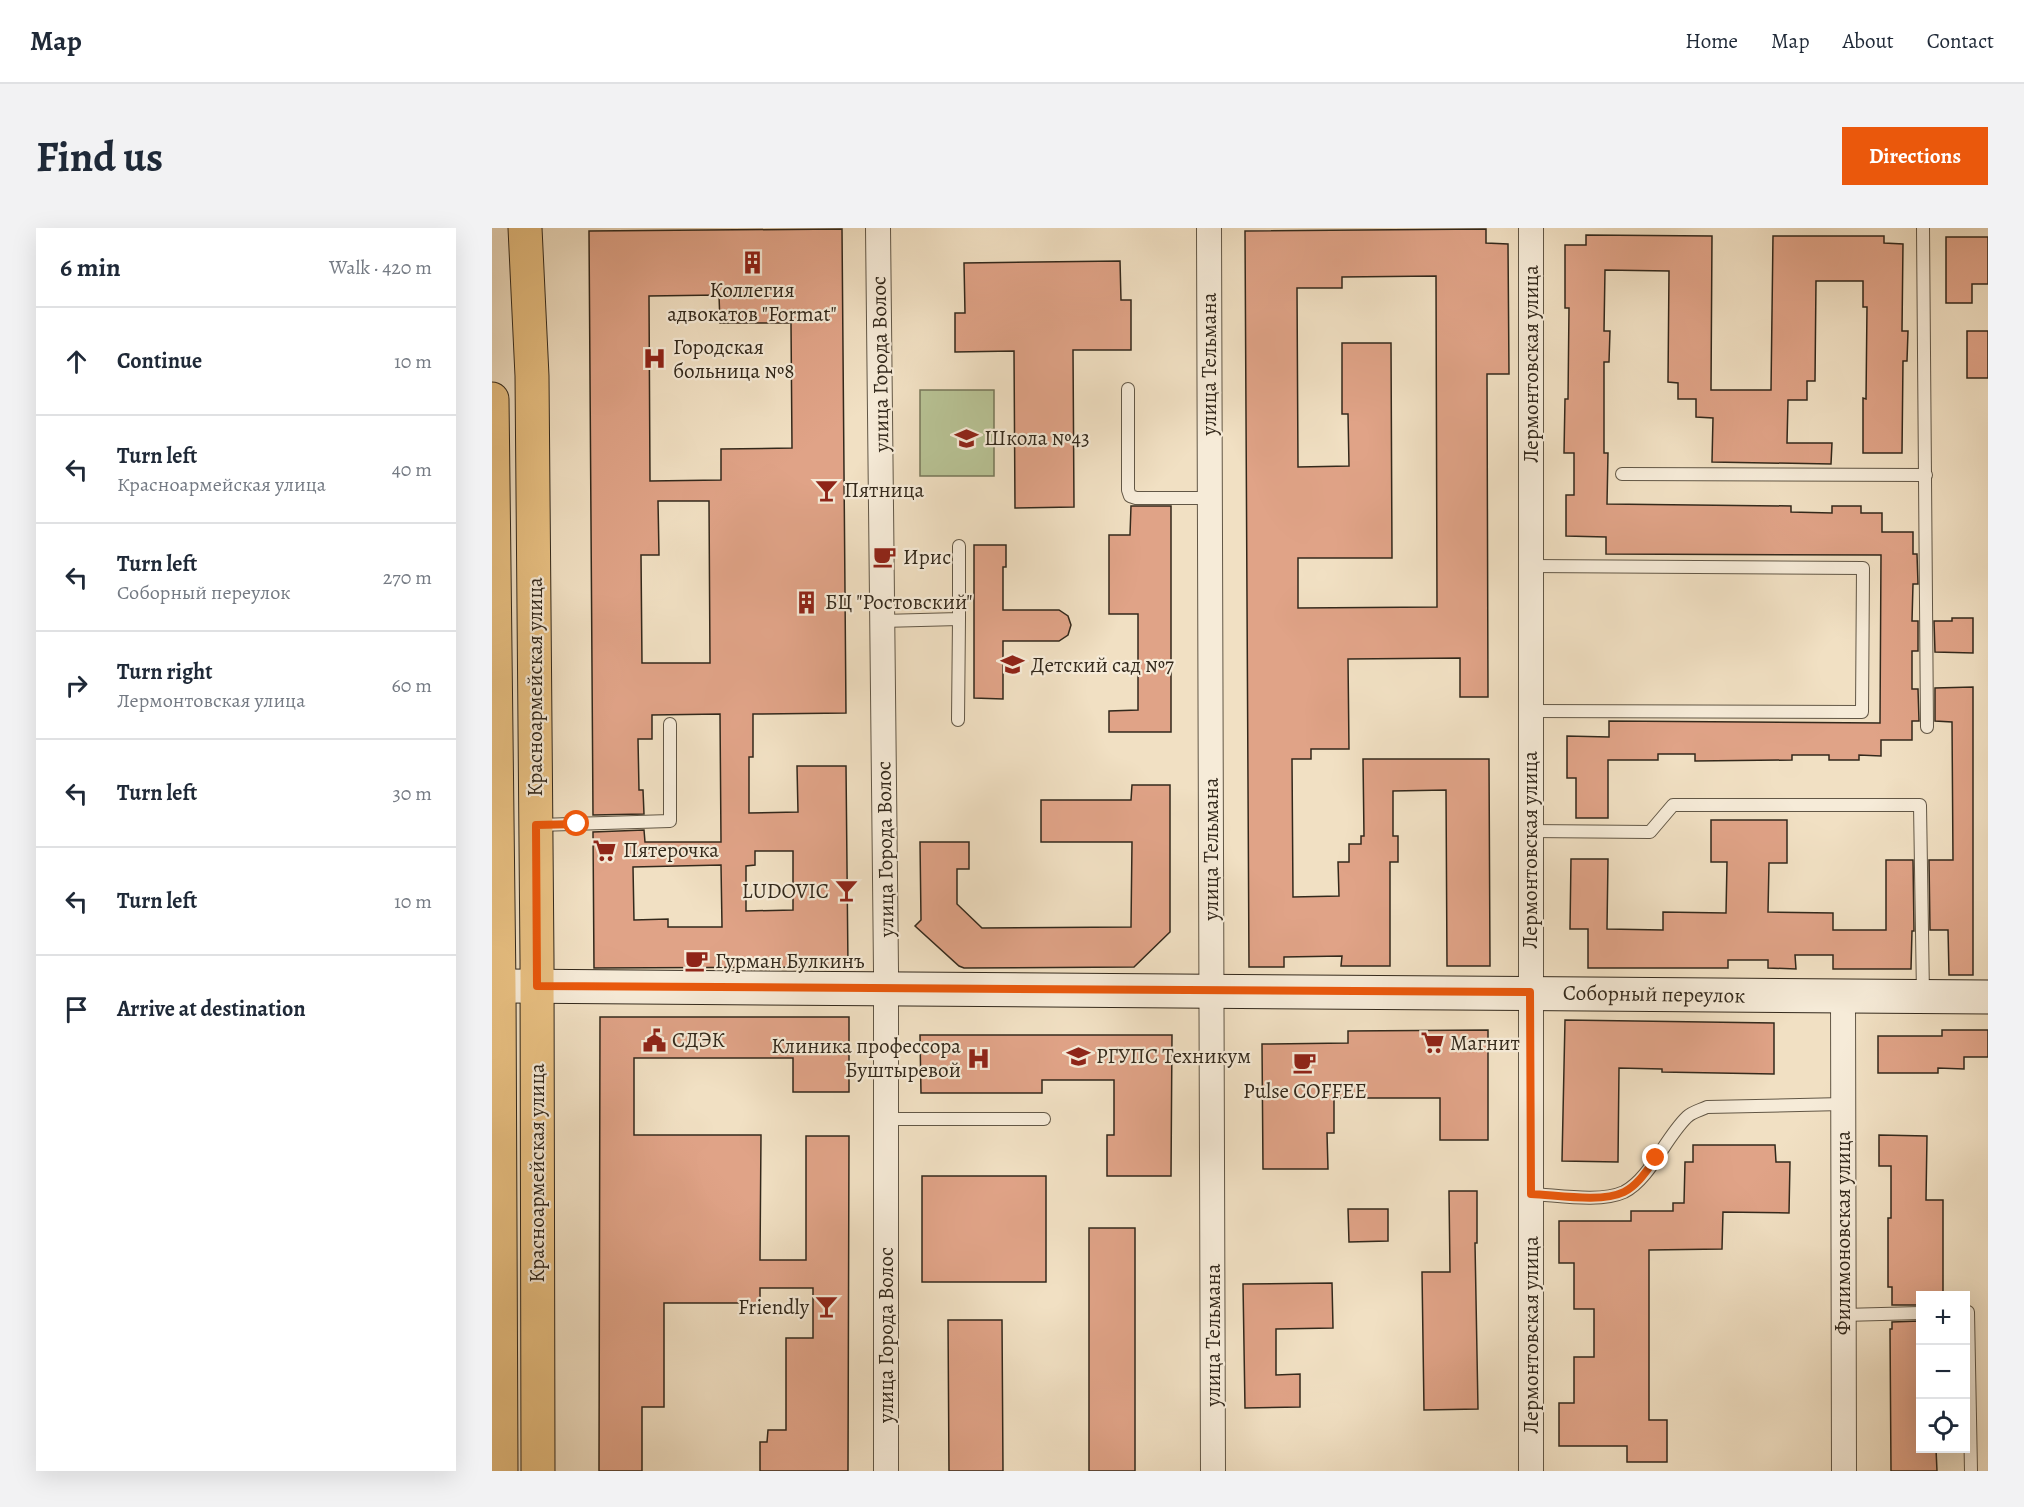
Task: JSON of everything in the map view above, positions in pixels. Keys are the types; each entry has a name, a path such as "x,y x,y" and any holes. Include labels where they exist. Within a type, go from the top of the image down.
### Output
{"main road":[{"name":"Красноармейская улица","path":"525,228 532,376 538,1471"},
{"name":"Красноармейская улица","path":"492,399 501,1471"}],"street":[{"name":"улица Города Волос","path":"878,228 886,988 886,1471"},
{"name":"улица Тельмана","path":"1209,228 1213,1471"},
{"name":"Лермонтовская улица","path":"1531,228 1531,1471"},
{"name":"Соборный переулок","path":"496,986 1988,997"},
{"name":"Филимоновская улица","path":"1843,996 1844,1471"}],"lane":[{"path":"1923,228 1927,727"},
{"path":"1128,389 1128,490 1130,496 1136,498 1210,498"},
{"path":"1622,474 1926,475"},
{"path":"958,546 958,720"},
{"path":"1530,566 1863,568 1863,712 1531,711"},
{"path":"882,621 959,620"},
{"path":"536,825 670,821 670,724"},
{"path":"1530,831 1650,832 1673,805 1920,805 1923,997"},
{"path":"1531,1194 1604,1197 1624,1192 1639,1180 1671,1134 1689,1115 1707,1107 1843,1104"},
{"path":"886,1119 1044,1119"},
{"path":"1844,1315 1916,1313"},
{"path":"1969,1345 1971,1471"}],"green space":[{"path":"920,390 994,390 994,476 920,476"}],"building":[{"path":"842,229 846,713 753,714 753,757 749,757 749,813 798,812 797,766 846,766 848,967 594,968 593,832 644,830 645,842 721,842 720,714 652,715 652,739 638,739 639,790 643,790 644,814 593,815 589,231","holes":["719,295 720,323 791,323 792,448 721,449 721,480 650,481 649,296","658,501 709,501 710,663 642,663 641,555 659,555","755,851 793,851 793,910 746,911 746,866 755,865","721,865 722,927 668,927 668,919 634,920 633,867"]},
{"path":"1486,229 1486,243 1508,244 1509,374 1487,374 1488,697 1460,697 1460,658 1348,659 1349,749 1311,749 1311,759 1292,759 1293,897 1339,896 1338,862 1349,862 1349,844 1361,844 1361,836 1364,836 1363,759 1489,759 1490,966 1447,966 1446,790 1393,791 1393,836 1398,836 1398,862 1390,862 1390,966 1341,966 1342,956 1284,957 1284,967 1249,967 1245,231","holes":["1436,276 1437,607 1298,608 1298,558 1392,558 1391,343 1342,343 1342,414 1348,414 1349,466 1298,467 1297,288 1342,288 1342,277"]},
{"path":"1586,235 1712,236 1711,390 1771,390 1773,236 1884,236 1884,243 1903,244 1902,331 1908,331 1907,361 1903,361 1902,453 1863,453 1867,307 1863,307 1863,281 1816,281 1815,381 1807,381 1807,400 1788,400 1787,443 1832,443 1831,464 1712,462 1713,418 1696,417 1696,399 1678,399 1678,383 1668,382 1669,271 1605,270 1604,331 1610,331 1609,362 1604,362 1604,453 1608,453 1607,504 1791,506 1791,512 1832,513 1832,506 1861,506 1861,513 1882,513 1882,532 1913,532 1913,554 1917,554 1918,584 1913,584 1912,621 1918,621 1918,651 1912,651 1912,689 1918,689 1919,721 1912,721 1912,740 1881,740 1881,756 1859,755 1859,760 1829,760 1829,755 1792,755 1792,760 1695,761 1695,754 1658,754 1658,760 1608,760 1608,818 1576,818 1576,778 1567,778 1567,736 1609,737 1609,721 1880,723 1881,555 1606,554 1606,537 1566,536 1566,495 1574,495 1574,453 1564,453 1565,399 1568,399 1569,308 1565,308 1565,245 1586,245"},
{"path":"1946,237 1988,237 1988,284 1972,284 1972,303 1946,303"},
{"path":"1120,261 1121,300 1131,300 1131,350 1073,350 1074,507 1015,508 1014,351 955,352 955,313 965,313 964,263"},
{"path":"1967,331 1988,331 1988,378 1967,378"},
{"path":"1131,506 1171,506 1171,732 1109,732 1109,711 1138,710 1138,614 1109,614 1109,535 1130,535"},
{"path":"974,545 1006,545 1006,567 1003,567 1003,610 1059,610 1068,616 1071,625 1068,635 1059,641 1003,641 1003,699 974,698"},
{"path":"1952,618 1973,618 1973,653 1935,652 1934,621 1952,621"},
{"path":"1973,687 1973,975 1949,975 1948,930 1930,930 1929,860 1953,860 1952,722 1935,721 1935,688"},
{"path":"1132,785 1170,785 1170,932 1134,967 964,968 915,926 921,920 920,842 969,842 969,869 957,869 957,904 982,928 1131,927 1132,842 1041,842 1041,800 1131,800"},
{"path":"1711,820 1787,820 1787,863 1769,863 1768,912 1833,913 1833,930 1886,930 1886,860 1913,860 1914,931 1912,931 1911,969 1833,969 1833,955 1795,955 1796,969 1768,968 1768,960 1728,960 1728,968 1588,968 1588,929 1570,929 1571,859 1608,859 1607,929 1663,930 1663,912 1726,913 1727,862 1711,862"},
{"path":"600,1017 849,1017 849,1092 793,1092 793,1058 634,1058 634,1135 761,1135 760,1260 806,1260 806,1136 849,1136 848,1471 760,1471 760,1442 767,1442 768,1430 786,1430 786,1338 813,1338 813,1288 760,1288 760,1303 664,1303 664,1407 642,1407 642,1471 599,1471"},
{"path":"1565,1020 1774,1023 1774,1074 1662,1072 1662,1069 1619,1068 1618,1162 1562,1161"},
{"path":"1488,1030 1488,1140 1440,1140 1440,1098 1334,1098 1334,1133 1327,1133 1328,1169 1263,1169 1262,1044 1348,1043 1348,1031"},
{"path":"1942,1030 1988,1030 1988,1057 1964,1057 1964,1069 1938,1068 1938,1073 1878,1073 1878,1036 1942,1036"},
{"path":"920,1035 1172,1035 1171,1176 1107,1176 1107,1135 1114,1135 1114,1080 1042,1080 1042,1093 921,1093"},
{"path":"1879,1135 1927,1136 1926,1200 1943,1200 1943,1291 1916,1291 1916,1305 1892,1305 1892,1287 1888,1287 1891,1166 1879,1166"},
{"path":"1693,1145 1775,1145 1776,1162 1790,1162 1789,1213 1723,1212 1722,1249 1649,1250 1649,1420 1667,1420 1667,1462 1627,1462 1627,1446 1559,1446 1559,1403 1574,1403 1574,1357 1594,1357 1594,1309 1574,1309 1574,1263 1559,1263 1559,1221 1631,1221 1631,1211 1673,1211 1673,1203 1684,1203 1685,1162 1693,1162"},
{"path":"922,1176 1046,1176 1046,1282 922,1282"},
{"path":"1449,1191 1477,1191 1477,1243 1475,1243 1478,1409 1424,1410 1422,1272 1450,1272"},
{"path":"1348,1209 1388,1209 1388,1241 1349,1242"},
{"path":"1089,1228 1135,1228 1135,1471 1089,1471"},
{"path":"1332,1283 1333,1328 1276,1329 1276,1375 1300,1374 1300,1407 1245,1408 1243,1284"},
{"path":"948,1320 1002,1320 1003,1471 949,1471"},
{"path":"1916,1321 1916,1453 1936,1453 1937,1471 1891,1471 1890,1329 1892,1329 1892,1322"}],"place":[{"name":"Коллегия адвокатов \"Format\"","path":"752,262"},
{"name":"Городская больница №8","path":"655,359"},
{"name":"Школа №43","path":"966,438"},
{"name":"Пятница","path":"826,490"},
{"name":"Ирис","path":"885,557"},
{"name":"БЦ \"Ростовский\"","path":"807,602"},
{"name":"Детский сад №7","path":"1013,665"},
{"name":"Пятерочка","path":"605,850"},
{"name":"LUDOVIC","path":"847,891"},
{"name":"Гурман Булкинъ","path":"697,961"},
{"name":"СДЭК","path":"654,1040"},
{"name":"Магнит","path":"1432,1043"},
{"name":"РГУПС Техникум","path":"1078,1056"},
{"name":"Клиника профессора Буштыревой","path":"979,1058"},
{"name":"Pulse COFFEE","path":"1305,1063"},
{"name":"Friendly","path":"827,1307"}],"route":[{"path":"577,824 536,825 537,986 1530,992 1531,1194 1604,1197 1624,1192 1639,1180 1656,1158"}]}
